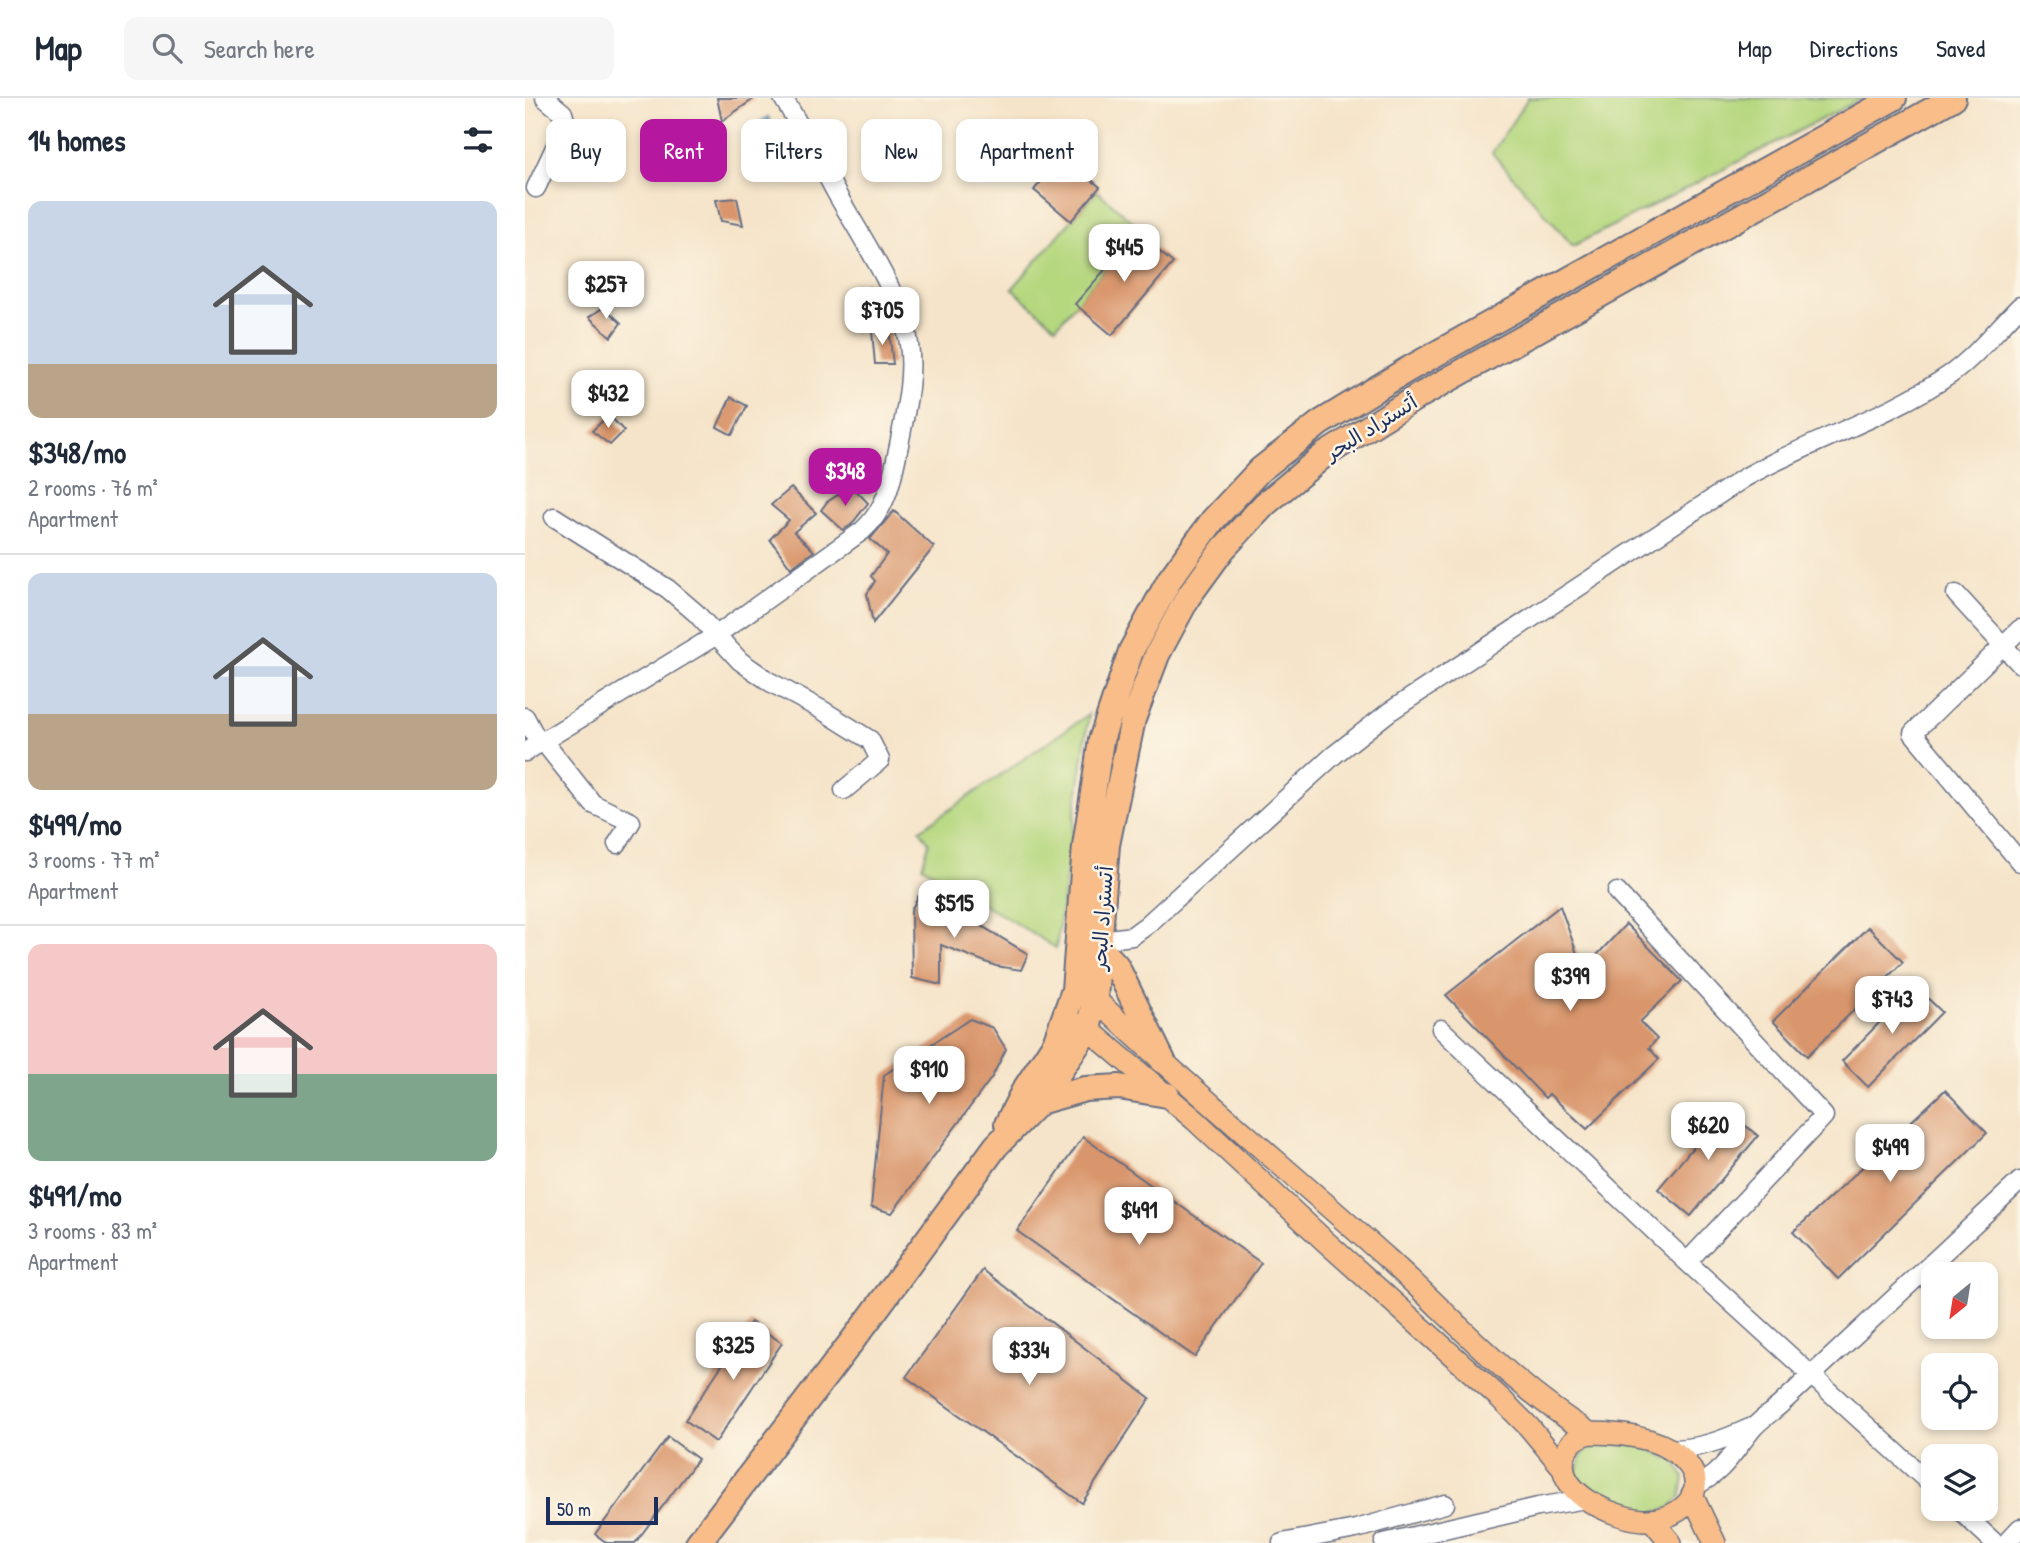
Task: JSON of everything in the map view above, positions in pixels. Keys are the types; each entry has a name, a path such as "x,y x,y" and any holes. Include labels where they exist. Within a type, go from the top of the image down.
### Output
{"highway":[{"name":"أتستراد البحر","path":"1085,994 1085,846 1101,740 1131,651 1170,579 1213,520 1260,470 1320,423 1407,370 1895,98"},
{"name":"أتستراد البحر","path":"996,1146 1023,1092 1055,1043 1065,1020 1085,994 1100,944 1107,845 1133,719 1157,655 1188,597 1223,549 1265,504 1323,456 1417,397 1953,98"},
{"path":"1100,944 1116,965 1163,1061"},
{"path":"698,1543 869,1319 996,1146 1039,1102 1088,1029 1085,994"},
{"path":"1039,1102 1085,1089 1119,1087 1167,1096"},
{"path":"718,1516 721,1543"}],"main road":[{"path":"1085,994 1360,1235 1519,1382 1562,1416 1590,1433"},
{"path":"1065,1020 1088,1029 1167,1096 1500,1398 1529,1427 1564,1469 1571,1484 1586,1499 1612,1514 1631,1519 1652,1520 1677,1514 1683,1509 1693,1490"},
{"path":"1564,1469 1567,1449 1577,1438 1590,1433 1624,1435 1666,1448 1685,1462 1693,1477 1693,1490 1716,1543"},
{"path":"1652,1520 1671,1543"}],"street":[{"path":"536,188 566,124 563,113 545,98"},
{"path":"536,745 715,636 872,522 889,491 906,407 910,348 907,330 875,260 783,98"},
{"path":"1100,944 1132,936 1147,925 1334,755 1389,712 1744,478 1798,449 1898,405 1951,374 2020,306"},
{"path":"554,517 668,589 696,612 740,661 770,682 870,740 880,760 844,790"},
{"path":"1956,594 2020,664"},
{"path":"2020,629 1913,733 2020,862"},
{"path":"525,717 536,745 593,804 631,822 617,844"},
{"path":"1617,892 1824,1116 1687,1262"},
{"path":"1441,1029 1687,1262 1921,1475"},
{"path":"1693,1490 1714,1476 1755,1426 2020,1181"},
{"path":"1666,1448 1693,1449 1755,1426"},
{"path":"1384,1543 1527,1509 1586,1499"},
{"path":"1282,1543 1356,1529 1445,1504"},
{"path":"1971,1521 1995,1543"},
{"path":"2006,1543 2020,1528"}],"green space":[{"path":"1528,98 1863,98 1573,246 1492,153"},
{"path":"1097,191 1140,228 1056,327 1012,289"},
{"path":"1089,714 1056,948 922,866 929,843 920,830"},
{"path":"1602,1444 1639,1445 1675,1461 1684,1477 1681,1496 1669,1509 1649,1513 1610,1504 1577,1483 1581,1457 1588,1449"}],"building":[{"path":"717,98 755,98 725,119 722,119"},
{"path":"1041,182 1094,182 1100,187 1071,221 1034,190"},
{"path":"737,198 743,225 721,221 716,200"},
{"path":"1137,233 1173,263 1112,335 1075,304"},
{"path":"870,287 884,311 872,319 855,299"},
{"path":"604,307 621,323 611,337 589,317"},
{"path":"889,330 893,364 875,364 872,331"},
{"path":"731,397 747,406 732,435 717,427"},
{"path":"609,415 624,431 610,445 592,431"},
{"path":"852,486 868,503 851,525 843,530 821,510 827,502"},
{"path":"791,488 816,513 794,532 814,551 791,568 770,539 789,520 771,505"},
{"path":"894,511 934,547 873,623 867,594 875,581 871,576 887,554 870,539"},
{"path":"922,890 1028,954 1021,970 996,966 941,945 941,985 912,978 911,910"},
{"path":"1560,906 1583,970 1626,924 1682,981 1640,1022 1657,1039 1649,1048 1659,1059 1587,1129 1549,1094 1545,1098 1446,995"},
{"path":"1868,927 1903,962 1807,1056 1773,1021"},
{"path":"1915,986 1942,1012 1868,1087 1842,1061"},
{"path":"970,1019 993,1028 1006,1049 992,1077 892,1213 871,1207 884,1075"},
{"path":"1945,1090 1987,1133 1838,1279 1793,1232"},
{"path":"1725,1109 1758,1136 1691,1216 1658,1189"},
{"path":"1083,1137 1261,1263 1195,1357 1017,1231"},
{"path":"983,1270 1150,1398 1082,1503 906,1377"},
{"path":"751,1322 782,1343 716,1442 685,1420"},
{"path":"668,1437 698,1459 635,1543 607,1543 595,1534"}]}
